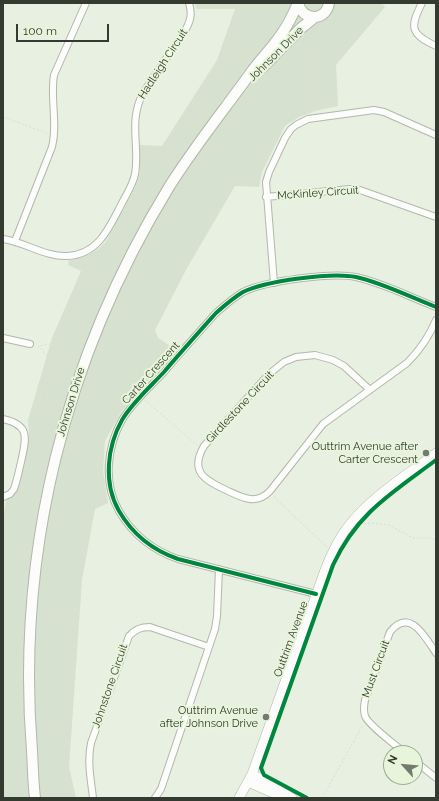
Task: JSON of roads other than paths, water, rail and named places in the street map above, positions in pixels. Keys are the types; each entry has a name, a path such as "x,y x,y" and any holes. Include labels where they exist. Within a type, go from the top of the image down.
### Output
{"main road":[{"name":"Johnson Drive","path":"35,798 28,696 28,655 34,579 43,512 62,429 86,358 110,298 139,238 170,186 213,122 283,32 298,3"},
{"path":"298,3 300,10 316,22"},
{"name":"Johnson Drive","path":"238,91 258,73 300,28 316,22 327,10 329,3"},
{"name":"Johnson Drive","path":"32,754 42,798"}],"street":[{"path":"15,241 52,147 54,135 52,86 54,75 86,3"},
{"name":"Hadleigh Circuit","path":"3,239 15,241 50,254 67,256 78,255 97,245 104,236 134,178 136,164 135,115 138,104 143,93 186,29 190,21 191,13 189,3"},
{"path":"422,3 414,21 416,32 422,39 436,46"},
{"name":"McKinley Circuit","path":"274,283 266,182 269,172 285,138 292,129 302,122 318,118 374,110 384,112 436,135"},
{"name":"McKinley Circuit","path":"266,197 350,189 360,190 370,192 436,216"},
{"name":"Carter Crescent","path":"316,594 178,559 148,545 128,526 117,507 111,492 109,475 110,450 115,434 122,420 216,313 242,292 258,286 274,283 326,276 349,276 372,282 436,307"},
{"path":"370,390 408,363 418,352 431,332 436,320"},
{"path":"3,338 30,344"},
{"name":"Girdlestone Circuit","path":"315,355 333,360 344,366 370,390 323,424 269,493 261,498 249,500 242,498 208,481 199,468 198,461 202,449 278,365 296,357 315,355"},
{"path":"3,419 17,423 25,434 16,484 10,494 3,497"},
{"name":"Outtrim Avenue","path":"239,798 250,778 333,551 344,532 357,516 381,494 436,453"},
{"path":"155,798 161,789 215,629 219,570"},
{"name":"Must Circuit","path":"396,745 372,725 365,716 364,708 365,700 390,632 399,624 405,623 414,625 419,629 436,653"},
{"name":"Johnstone Circuit","path":"93,798 88,754 129,636 139,629 150,627 209,647"},
{"path":"423,767 436,778"},
{"path":"250,778 280,789 291,798"}],"place":[{"name":"Outtrim Avenue after Carter Crescent","path":"426,453"},
{"name":"Outtrim Avenue after Johnson Drive","path":"266,717"}]}
